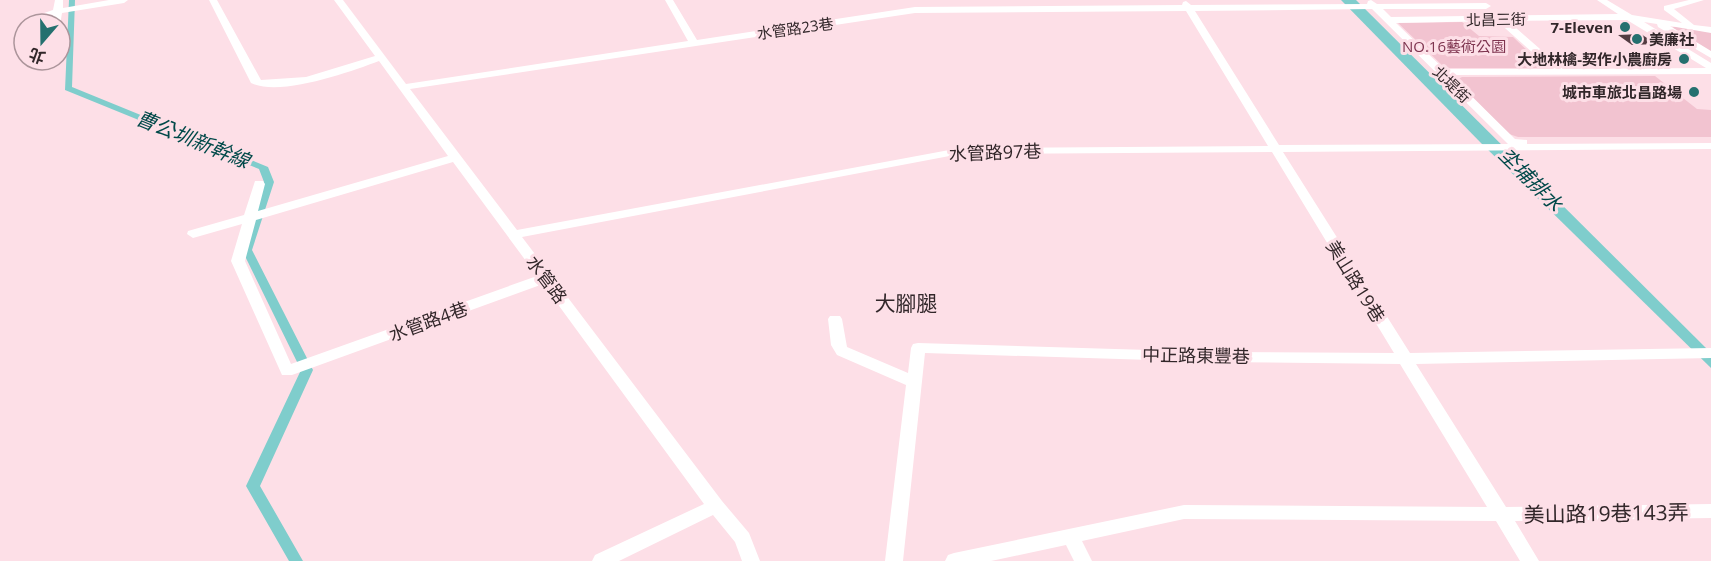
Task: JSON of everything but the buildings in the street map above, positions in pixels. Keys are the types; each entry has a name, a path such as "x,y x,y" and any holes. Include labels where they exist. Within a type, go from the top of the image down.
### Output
{"street":[{"path":"59,0 56,11 124,0"},
{"path":"213,0 255,81 259,83 304,81 326,77 381,57"},
{"name":"水管路","path":"338,0 716,506 743,538 751,561"},
{"path":"669,0 694,43"},
{"path":"1601,0 1711,69"},
{"path":"1695,27 1667,8 1700,0"},
{"path":"1484,3 1560,71"},
{"name":"水管路23巷","path":"404,87 694,43 913,5 1186,4 1348,7 1370,4 1484,3"},
{"name":"美山路19巷","path":"1186,4 1530,561"},
{"name":"北堤街","path":"1370,4 1513,144"},
{"name":"北昌三街","path":"1387,20 1628,17 1711,30"},
{"path":"1654,21 1711,55"},
{"path":"1439,72 1711,69"},
{"path":"1513,144 1711,141"},
{"path":"1513,144 1711,146"},
{"name":"水管路97巷","path":"514,235 960,151 1482,147 1513,144"},
{"path":"193,234 456,157"},
{"path":"252,217 260,184"},
{"name":"水管路4巷","path":"252,217 238,261 272,333 285,369 291,370 546,278"},
{"path":"835,319 838,345 842,351 913,382"},
{"name":"中正路東豐巷","path":"894,561 918,348 1024,352 1404,358 1711,353"},
{"path":"601,561 716,506"},
{"name":"美山路19巷143弄","path":"1501,514 1711,511"},
{"path":"954,561 1184,512 1501,514"},
{"path":"1071,536 1083,561"}],"green space":[{"name":"NO.16藝術公園","path":"1462,22 1479,36 1513,37 1546,68 1445,68 1398,23"},
{"path":"1676,26 1711,31 1711,52 1672,28"},
{"path":"1655,76 1697,109 1711,110 1711,137 1518,137 1509,134 1456,80 1462,77"}],"water":[{"name":"坔埔排水","path":"1341,0 1356,0 1711,353 1711,368 1481,143"}],"waterway":[{"name":"曹公圳新幹線","path":"72,0 68,88 263,167 269,182 247,250 307,370 253,486 296,561"}],"place":[{"name":"7-Eleven","path":"1625,27"},
{"name":"美廉社","path":"1637,39"},
{"name":"大地林檎-契作小農廚房","path":"1684,59"},
{"name":"城市車旅北昌路場","path":"1694,92"}],"district":[{"name":"大腳腿","path":"906,303"}]}
